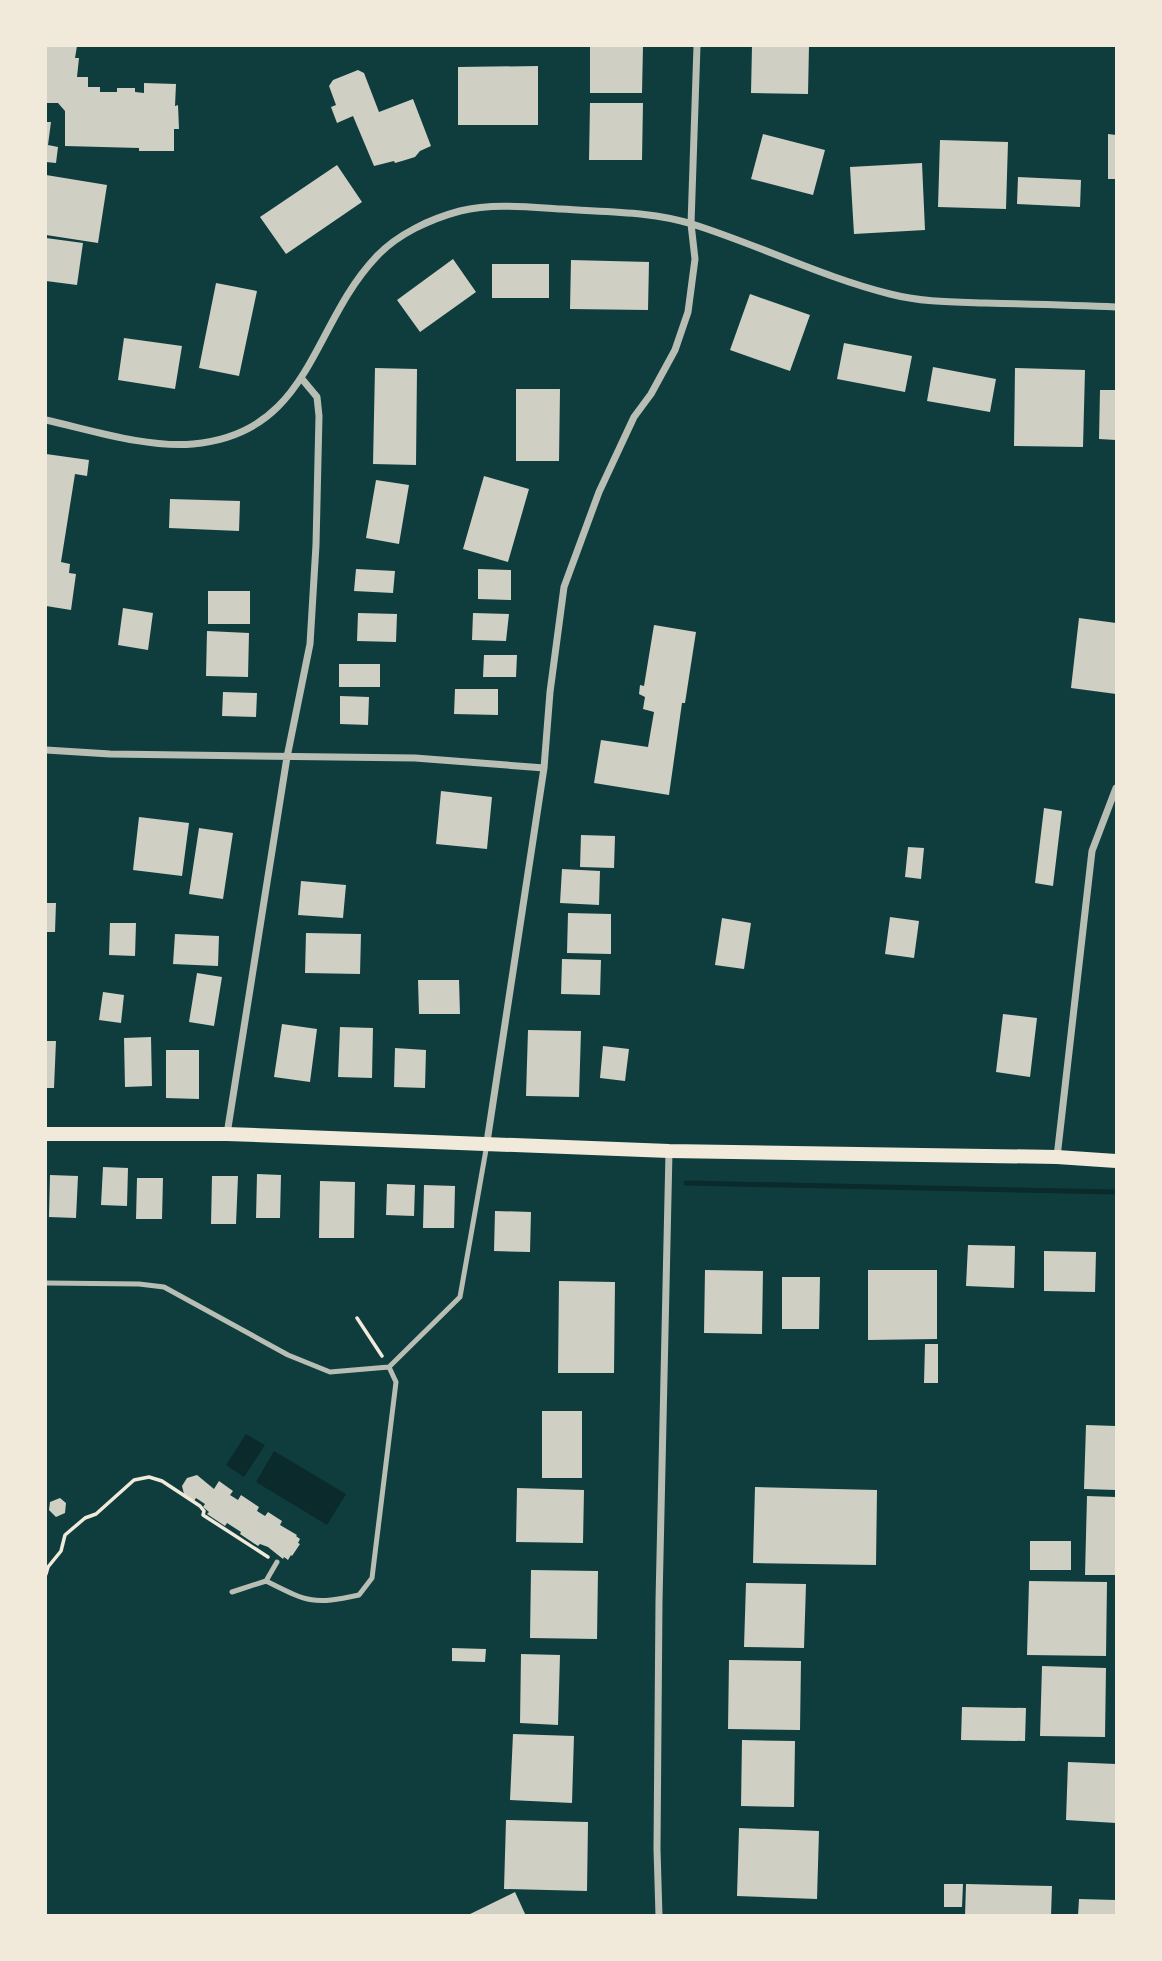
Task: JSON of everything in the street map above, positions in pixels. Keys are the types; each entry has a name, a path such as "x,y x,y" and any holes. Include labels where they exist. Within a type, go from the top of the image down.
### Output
{"main road":[{"path":"46,1134 228,1134 669,1151 1057,1157 1116,1161"}],"street":[{"path":"488,1142 544,768 550,692 564,587 583,530 634,417 651,394 675,351 688,312 695,259 691,224 697,46"},
{"path":"46,420 165,445 229,437 260,421 285,400 302,379 352,288 377,256 407,233 429,221 463,210 495,207 623,212 691,224 892,295 935,301 1116,307"},
{"path":"228,1134 287,757 310,644 319,415 317,397 302,379"},
{"path":"46,750 110,754 415,758 544,768"},
{"path":"1057,1157 1092,851 1116,788"},
{"path":"659,1916 659,1601 669,1151"}],"lane":[{"path":"46,1283 139,1284 164,1287 288,1355 330,1372 389,1367 460,1297 488,1142"},
{"path":"266,1581 304,1600 328,1602 359,1595 372,1578 396,1382 389,1367"},
{"path":"232,1592 266,1581 277,1562"}],"path":[{"path":"357,1318 389,1367"},
{"path":"46,1574 48,1567 61,1551 65,1535 85,1518 96,1514 134,1480 149,1477 162,1481 200,1506 204,1511 203,1515 277,1562"}],"water":[{"path":"246,1434 265,1445 244,1477 226,1465"},
{"path":"274,1451 346,1494 327,1525 256,1482"}],"building":[{"path":"46,46 77,46 77,77 88,77 88,87 100,87 100,92 135,88 135,92 144,93 144,83 176,84 175,106 178,105 179,129 174,129 174,151 65,146 65,111 58,103 46,103"},
{"path":"590,46 643,46 642,93 590,93"},
{"path":"752,46 809,46 808,94 751,93"},
{"path":"538,66 538,125 458,125 458,67"},
{"path":"358,70 364,73 379,112 413,99 431,146 420,151 415,157 374,166 353,116 337,123 331,107 336,105 329,86 333,80"},
{"path":"590,103 643,103 642,160 589,160"},
{"path":"46,122 51,122 48,145 58,147 56,163 46,162"},
{"path":"763,134 825,150 813,195 751,179"},
{"path":"1108,134 1116,135 1116,179 1108,179"},
{"path":"940,140 1008,142 1006,209 938,207"},
{"path":"922,163 925,230 854,234 850,167"},
{"path":"337,165 362,202 286,254 260,217"},
{"path":"46,175 107,185 98,243 46,235"},
{"path":"1018,177 1081,180 1080,207 1017,204"},
{"path":"46,238 83,243 77,285 46,281"},
{"path":"453,259 476,292 420,332 397,300"},
{"path":"571,260 649,262 648,310 570,309"},
{"path":"492,264 549,264 549,298 492,298"},
{"path":"216,283 257,291 239,376 199,368"},
{"path":"750,294 810,315 790,371 730,350"},
{"path":"124,338 182,346 175,389 118,380"},
{"path":"844,343 912,356 905,392 837,379"},
{"path":"933,367 996,379 990,412 927,401"},
{"path":"375,368 417,369 416,465 373,464"},
{"path":"1015,368 1085,370 1083,447 1014,446"},
{"path":"516,389 560,389 559,461 516,461"},
{"path":"1100,390 1116,390 1116,440 1099,439"},
{"path":"46,454 89,460 87,476 75,474 61,562 70,564 69,573 76,574 71,610 46,606"},
{"path":"484,476 529,489 508,562 463,549"},
{"path":"376,480 409,485 399,544 366,538"},
{"path":"170,499 240,501 239,531 169,528"},
{"path":"356,569 395,571 393,593 354,591"},
{"path":"478,569 511,570 511,600 478,599"},
{"path":"208,591 250,591 250,624 208,624"},
{"path":"123,608 153,613 148,650 118,645"},
{"path":"358,613 397,614 396,642 357,641"},
{"path":"473,613 509,614 506,641 472,640"},
{"path":"1079,618 1116,623 1116,694 1071,688"},
{"path":"654,625 696,632 685,703 682,703 669,795 594,783 601,740 648,747 654,712 643,709 645,697 639,694 640,685 644,686"},
{"path":"207,631 249,633 248,677 206,676"},
{"path":"484,655 517,655 516,677 483,677"},
{"path":"339,664 380,664 380,687 339,687"},
{"path":"455,689 498,689 498,715 454,714"},
{"path":"223,692 257,693 256,717 222,716"},
{"path":"340,696 369,697 368,725 340,724"},
{"path":"441,791 492,797 487,849 436,844"},
{"path":"1044,808 1062,811 1053,886 1035,883"},
{"path":"139,817 189,823 182,876 133,870"},
{"path":"199,828 233,833 223,899 189,894"},
{"path":"581,835 615,836 614,868 580,867"},
{"path":"908,847 924,848 921,879 905,877"},
{"path":"562,869 600,871 599,905 560,903"},
{"path":"301,881 346,885 343,918 298,915"},
{"path":"46,903 56,903 55,932 46,932"},
{"path":"568,913 611,914 611,954 567,953"},
{"path":"890,917 919,921 914,958 885,954"},
{"path":"722,918 751,923 744,969 715,965"},
{"path":"110,923 136,923 135,956 109,955"},
{"path":"306,933 361,934 360,974 305,973"},
{"path":"175,934 219,936 218,966 173,964"},
{"path":"562,959 601,960 600,995 561,994"},
{"path":"197,973 222,977 214,1026 189,1022"},
{"path":"418,980 459,980 460,1014 419,1014"},
{"path":"103,992 124,995 121,1023 99,1020"},
{"path":"1003,1014 1037,1018 1030,1077 996,1072"},
{"path":"282,1024 317,1029 310,1082 274,1077"},
{"path":"340,1027 373,1028 372,1078 338,1077"},
{"path":"528,1030 581,1031 579,1097 526,1096"},
{"path":"151,1037 152,1086 125,1087 124,1038"},
{"path":"46,1041 56,1041 54,1088 46,1088"},
{"path":"603,1046 629,1049 625,1081 600,1078"},
{"path":"395,1048 426,1050 425,1088 394,1087"},
{"path":"166,1050 199,1050 199,1099 166,1098"},
{"path":"103,1167 128,1168 127,1206 101,1205"},
{"path":"257,1174 281,1175 280,1218 256,1218"},
{"path":"50,1175 78,1176 76,1218 49,1217"},
{"path":"212,1176 238,1176 236,1224 211,1224"},
{"path":"137,1178 163,1178 162,1219 136,1219"},
{"path":"320,1181 355,1182 354,1238 319,1238"},
{"path":"387,1184 415,1185 414,1216 386,1215"},
{"path":"424,1185 455,1186 454,1228 423,1228"},
{"path":"495,1211 531,1212 530,1252 494,1251"},
{"path":"968,1245 1015,1246 1014,1288 966,1286"},
{"path":"1044,1251 1096,1252 1095,1292 1044,1291"},
{"path":"705,1270 763,1271 762,1334 704,1333"},
{"path":"868,1270 937,1270 937,1339 868,1340"},
{"path":"782,1277 820,1277 819,1329 782,1329"},
{"path":"559,1281 615,1282 614,1373 558,1373"},
{"path":"925,1344 938,1344 938,1383 924,1383"},
{"path":"542,1411 582,1411 582,1478 542,1478"},
{"path":"1086,1425 1116,1426 1116,1490 1084,1489"},
{"path":"197,1475 214,1489 219,1481 233,1491 230,1495 238,1500 241,1495 259,1507 257,1511 265,1516 268,1512 282,1521 280,1525 300,1539 300,1544 292,1556 288,1560 284,1557 283,1559 268,1547 260,1544 258,1546 227,1523 225,1526 207,1514 209,1512 203,1507 205,1504 184,1494 182,1486 187,1478"},
{"path":"755,1487 877,1490 876,1565 753,1563"},
{"path":"517,1488 584,1490 583,1543 516,1542"},
{"path":"1087,1496 1116,1497 1116,1575 1085,1575"},
{"path":"60,1498 66,1503 65,1513 56,1517 49,1510 50,1502"},
{"path":"1030,1541 1071,1541 1071,1570 1030,1570"},
{"path":"531,1570 598,1571 597,1639 530,1638"},
{"path":"1029,1581 1107,1582 1106,1656 1027,1655"},
{"path":"746,1583 806,1584 804,1648 744,1647"},
{"path":"452,1648 486,1649 485,1662 452,1661"},
{"path":"521,1654 560,1655 558,1725 520,1723"},
{"path":"729,1660 801,1661 800,1730 728,1729"},
{"path":"1042,1666 1106,1668 1105,1737 1040,1736"},
{"path":"962,1707 1026,1708 1025,1741 961,1740"},
{"path":"513,1734 574,1736 572,1803 510,1800"},
{"path":"742,1740 795,1741 794,1807 741,1806"},
{"path":"1068,1762 1116,1764 1116,1823 1066,1820"},
{"path":"506,1820 588,1822 587,1891 504,1889"},
{"path":"739,1828 819,1831 817,1899 737,1896"},
{"path":"944,1884 963,1884 962,1907 944,1907"},
{"path":"966,1884 1052,1886 1051,1916 965,1916"},
{"path":"515,1892 526,1916 466,1916"},
{"path":"1079,1899 1116,1900 1116,1916 1078,1916"}],"waterway":[{"path":"686,1183 1116,1192"}]}
